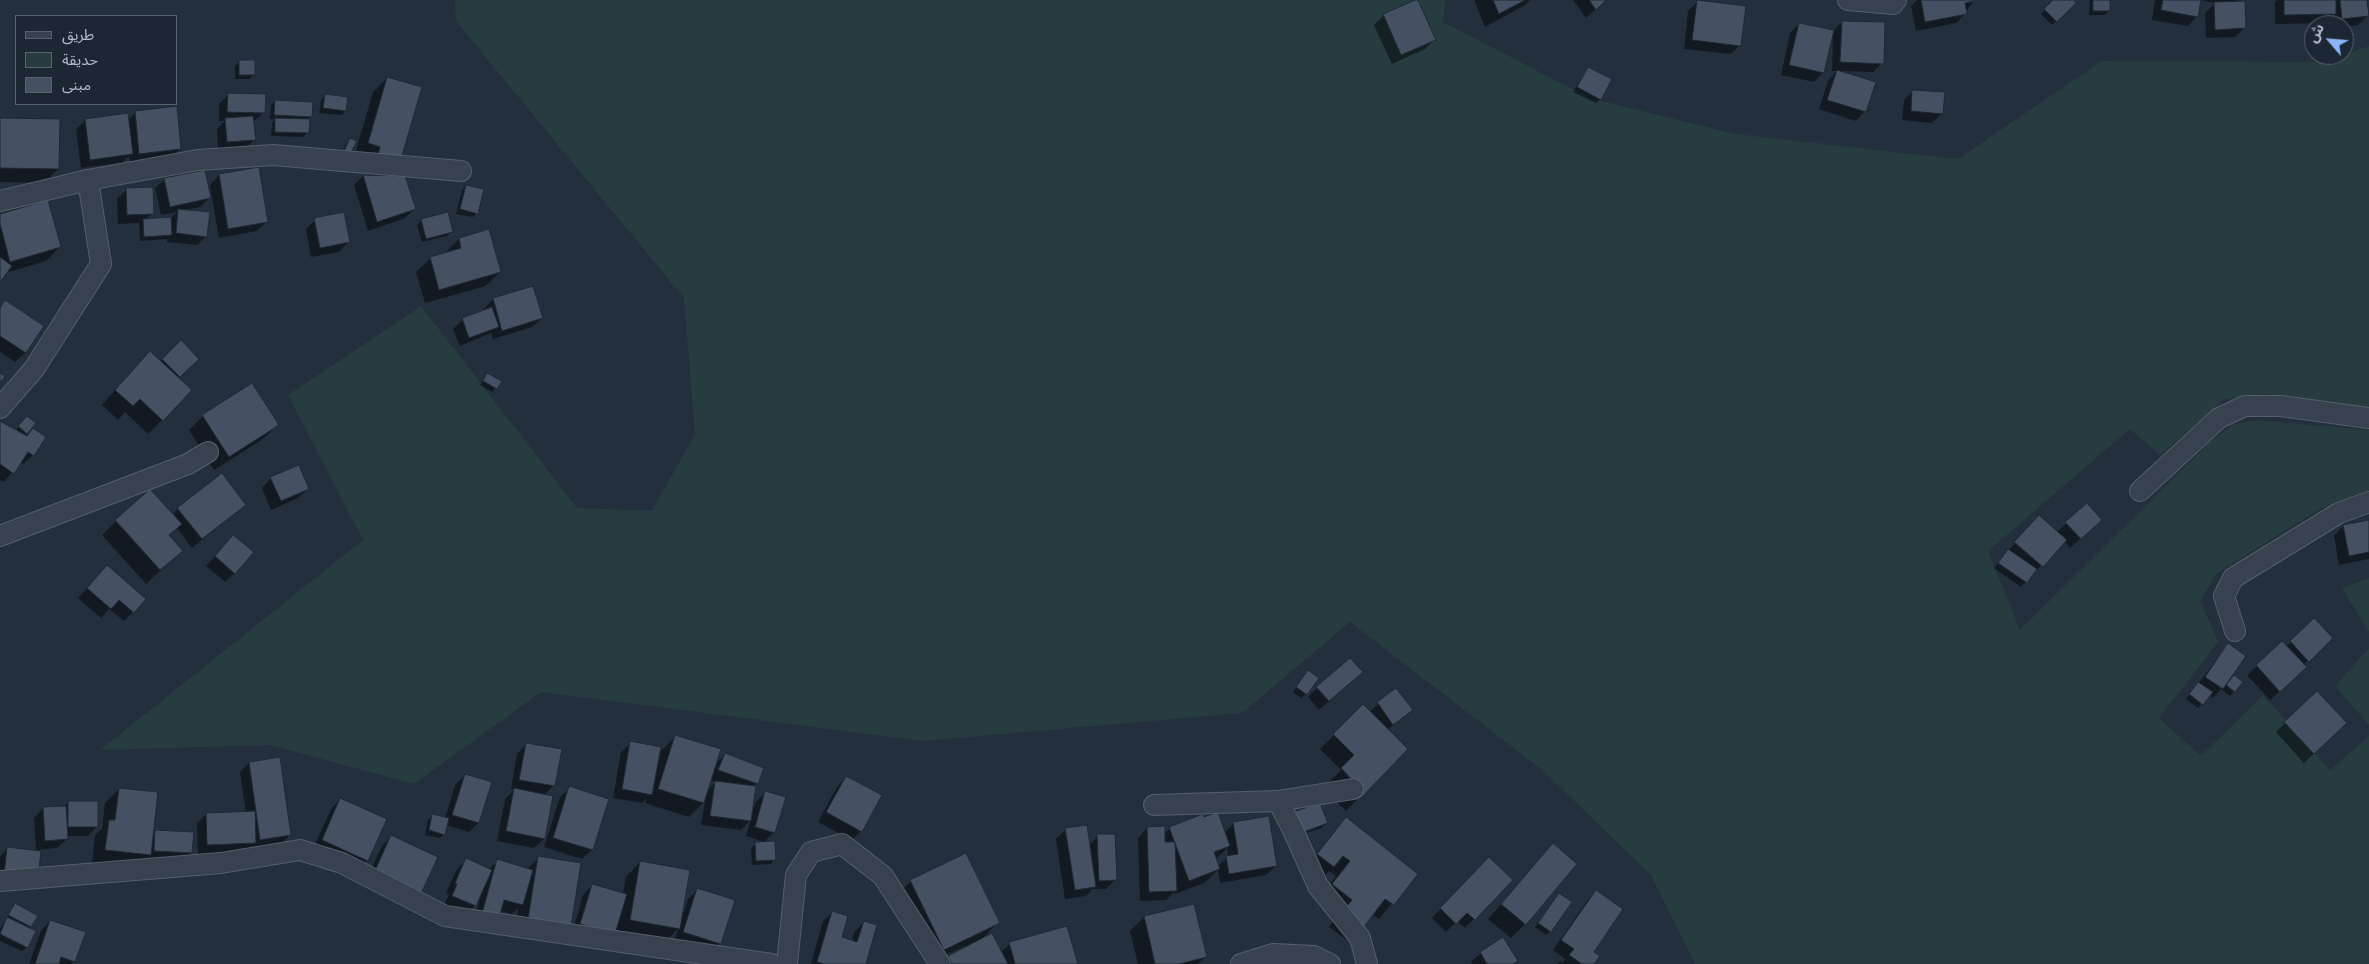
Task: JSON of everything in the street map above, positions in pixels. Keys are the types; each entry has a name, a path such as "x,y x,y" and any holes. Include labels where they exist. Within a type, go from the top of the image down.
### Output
{"street":[{"path":"1848,0 1893,4 1896,0"},
{"path":"0,201 88,180 198,160 273,155 461,172"},
{"path":"0,408 34,369 101,264 88,180"},
{"path":"2140,491 2219,418 2245,406 2281,406 2369,418"},
{"path":"0,536 188,464 208,452"},
{"path":"2235,632 2224,596 2233,578 2338,513 2369,502"},
{"path":"1154,805 1278,801 1353,789"},
{"path":"1278,801 1294,830 1318,886 1360,938 1367,964"},
{"path":"787,964 796,875 811,852 842,844 883,876 940,964"},
{"path":"0,881 221,863 300,850 342,863 445,916 771,964"},
{"path":"1241,964 1273,954 1314,956 1330,964"}],"green space":[{"path":"455,0 1445,0 1443,22 1590,98 1735,134 1958,159 2102,61 2304,62 2304,65 2354,65 2354,51 2369,46 2369,409 2266,394 2223,400 2160,455 2130,429 1988,551 2020,630 2209,443 2232,425 2256,420 2369,430 2369,491 2320,509 2217,573 2200,601 2218,642 2159,718 2201,756 2263,695 2330,770 2369,736 2369,964 1695,964 1651,875 1541,769 1350,622 1242,713 923,741 541,692 414,784 270,745 100,750 363,540 288,395 421,306 577,508 652,511 695,434 684,298 456,21"},
{"path":"2369,578 2369,632 2342,588"},
{"path":"2369,648 2369,725 2335,686"}],"building":[{"path":"1418,0 1436,40 1401,55 1383,14"},
{"path":"1493,0 1525,0 1499,14"},
{"path":"1589,0 1606,0 1596,10"},
{"path":"1697,0 1746,6 1741,46 1692,40"},
{"path":"1921,0 1975,1 1965,3 1967,14 1925,22"},
{"path":"2053,0 2074,0 2076,3 2057,22 2044,9"},
{"path":"2093,0 2110,0 2110,11 2093,11"},
{"path":"2163,0 2201,0 2198,17 2161,10"},
{"path":"2284,0 2336,0 2336,14 2284,15"},
{"path":"2340,0 2367,0 2369,16 2354,18 2354,15 2342,15"},
{"path":"2245,1 2246,28 2215,30 2214,2"},
{"path":"1842,21 1885,22 1884,64 1840,62"},
{"path":"1799,23 1834,30 1824,73 1789,65"},
{"path":"239,60 255,60 255,75 239,75"},
{"path":"1588,67 1612,79 1601,100 1577,87"},
{"path":"1837,70 1876,82 1866,112 1827,100"},
{"path":"387,77 422,87 399,166 377,159 380,147 368,143"},
{"path":"1912,90 1945,92 1943,114 1911,111"},
{"path":"228,93 266,94 265,113 227,112"},
{"path":"325,94 348,97 346,111 323,108"},
{"path":"275,100 313,102 312,117 274,115"},
{"path":"177,106 181,149 139,154 135,111"},
{"path":"128,113 133,154 90,160 85,119"},
{"path":"253,116 256,140 227,142 225,118"},
{"path":"0,118 60,119 59,169 0,168"},
{"path":"275,118 310,119 309,133 275,132"},
{"path":"350,138 357,141 350,154 344,151"},
{"path":"259,167 268,222 228,229 219,174"},
{"path":"205,170 211,198 170,207 164,178"},
{"path":"363,175 405,176 416,209 377,222"},
{"path":"466,185 484,189 478,214 460,209"},
{"path":"153,187 154,214 127,215 126,188"},
{"path":"48,200 61,247 10,262 0,224 0,214"},
{"path":"178,209 210,212 207,237 176,233"},
{"path":"344,212 350,242 320,248 314,218"},
{"path":"448,212 453,232 426,239 421,219"},
{"path":"171,217 172,235 144,237 143,219"},
{"path":"489,229 501,272 439,290 430,257 461,248 459,238"},
{"path":"0,257 12,266 0,282"},
{"path":"533,286 543,318 502,331 493,298"},
{"path":"5,300 44,326 26,353 0,336 0,308"},
{"path":"492,307 499,327 469,338 462,318"},
{"path":"181,340 199,359 180,377 162,359"},
{"path":"150,351 192,390 163,421 140,399 133,406 115,390"},
{"path":"0,373 5,376 0,383"},
{"path":"487,373 502,381 497,389 483,381"},
{"path":"252,383 279,425 229,457 202,415"},
{"path":"27,416 36,423 27,434 18,426"},
{"path":"0,421 27,436 33,428 46,437 34,456 28,452 14,474 0,464"},
{"path":"299,465 309,489 281,501 270,477"},
{"path":"222,473 246,505 202,539 177,508"},
{"path":"150,489 182,524 169,535 183,551 160,570 115,520"},
{"path":"2087,503 2102,520 2081,539 2065,522"},
{"path":"2039,515 2067,540 2043,567 2014,542"},
{"path":"2369,520 2369,552 2349,556 2343,525"},
{"path":"233,535 254,552 235,574 215,556"},
{"path":"2008,549 2037,569 2027,583 1998,563"},
{"path":"107,565 146,599 134,613 119,600 111,609 87,588"},
{"path":"2314,618 2333,638 2309,662 2290,641"},
{"path":"2282,641 2307,667 2280,692 2256,665"},
{"path":"2228,643 2246,656 2223,689 2205,677"},
{"path":"1350,658 1363,672 1329,701 1316,687"},
{"path":"1308,670 1319,678 1307,695 1296,687"},
{"path":"2234,675 2243,682 2235,692 2226,685"},
{"path":"2198,682 2213,692 2203,705 2189,694"},
{"path":"1396,688 1413,710 1393,725 1377,702"},
{"path":"2317,691 2347,723 2314,754 2284,722"},
{"path":"1363,704 1408,749 1361,798 1347,784 1352,780 1341,768 1354,755 1333,734"},
{"path":"675,735 721,749 704,803 658,789"},
{"path":"630,741 661,747 652,795 622,789"},
{"path":"526,743 562,749 555,786 519,780"},
{"path":"725,753 764,768 758,784 718,770"},
{"path":"280,757 291,835 260,840 249,762"},
{"path":"465,774 492,782 479,823 452,815"},
{"path":"846,776 882,795 862,832 826,812"},
{"path":"715,781 756,786 751,821 710,816"},
{"path":"569,786 609,799 593,850 553,838"},
{"path":"119,788 158,792 151,855 105,850 109,820 115,820"},
{"path":"514,788 553,796 545,839 506,831"},
{"path":"765,791 786,797 775,833 755,827"},
{"path":"340,798 387,819 368,861 322,840"},
{"path":"68,801 98,801 98,827 68,827"},
{"path":"1320,803 1328,823 1301,833 1293,812"},
{"path":"66,806 68,839 45,841 43,807"},
{"path":"255,811 256,843 207,845 206,813"},
{"path":"1218,812 1230,846 1214,852 1220,869 1189,881 1169,827 1203,814 1204,817"},
{"path":"432,814 449,818 445,835 429,830"},
{"path":"1269,816 1277,866 1229,874 1226,856 1238,854 1233,822"},
{"path":"1346,817 1418,874 1394,905 1385,899 1363,928 1342,912 1352,900 1332,884 1350,861 1343,856 1334,867 1317,854"},
{"path":"1087,825 1096,887 1075,890 1065,828"},
{"path":"1165,826 1165,842 1175,842 1177,891 1149,892 1147,827"},
{"path":"155,830 194,832 192,853 154,851"},
{"path":"1097,834 1115,834 1117,880 1099,881"},
{"path":"391,835 438,857 420,896 373,875"},
{"path":"775,841 776,860 756,861 755,842"},
{"path":"1553,843 1577,864 1526,925 1501,904"},
{"path":"7,847 41,851 38,879 4,875"},
{"path":"966,853 1000,923 944,950 910,880"},
{"path":"538,856 581,863 571,926 528,919"},
{"path":"1489,857 1513,880 1475,920 1467,913 1456,924 1440,908"},
{"path":"466,858 492,870 476,906 452,896 457,884 455,883"},
{"path":"497,859 533,870 523,905 504,900 498,922 481,917"},
{"path":"640,861 690,870 680,929 630,920"},
{"path":"592,884 627,894 615,934 580,924"},
{"path":"697,888 735,900 721,944 683,932"},
{"path":"1596,890 1623,909 1594,952 1600,956 1594,964 1582,964 1569,955 1574,949 1561,940"},
{"path":"1559,893 1572,902 1551,932 1538,923"},
{"path":"15,903 38,916 31,927 8,915"},
{"path":"1194,904 1207,957 1179,964 1155,964 1144,916"},
{"path":"832,911 848,916 842,937 857,942 864,921 877,925 866,964 824,964 817,962"},
{"path":"7,917 36,931 28,948 0,934"},
{"path":"50,920 86,932 75,962 61,957 59,964 35,964"},
{"path":"1067,926 1078,964 1015,964 1009,942"},
{"path":"992,933 1008,964 952,964 948,956"},
{"path":"1503,937 1518,961 1513,964 1487,964 1480,952"}]}
